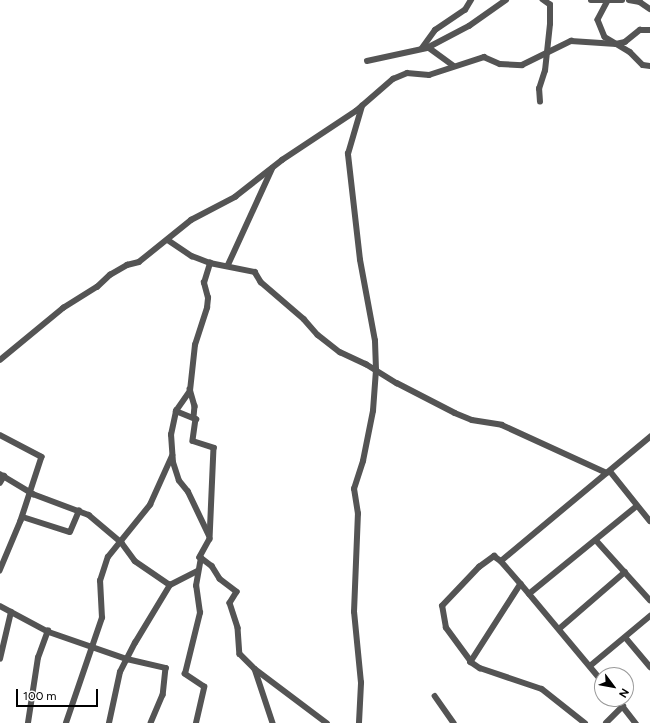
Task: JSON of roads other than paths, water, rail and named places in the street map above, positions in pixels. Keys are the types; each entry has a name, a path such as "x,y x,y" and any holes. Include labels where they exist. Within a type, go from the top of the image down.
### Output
{"street":[{"path":"425,48 435,30 465,10 471,0"},
{"path":"367,61 425,48 469,26 506,0"},
{"path":"540,102 539,89 547,51 550,5 543,0"},
{"path":"591,0 620,0"},
{"path":"629,0 638,1 648,5"},
{"path":"608,1 598,20 605,37 630,52 644,65 650,66"},
{"path":"0,360 63,308 97,287 110,275 127,265 139,262 191,220 235,197 401,76 411,73 429,75 484,56 500,64 522,65 547,51 571,41 616,44 625,42 640,30 650,30"},
{"path":"425,48 454,66"},
{"path":"359,723 361,683 354,612 358,514 354,489 363,461 373,412 376,370 375,341 360,260 348,154 362,105"},
{"path":"228,265 273,168"},
{"path":"168,240 192,256 210,263 228,265 255,272 259,280 304,319 318,335 340,352 455,413 472,420 502,425 608,472 650,521"},
{"path":"196,723 204,687 185,674 200,614 196,586 197,571 210,539 214,448 193,441 196,418 194,417 195,406 190,389 195,345 207,308 208,298 204,283 210,263"},
{"path":"190,389 176,411 172,435 172,455 179,481 188,492 210,539"},
{"path":"176,411 194,417"},
{"path":"0,435 42,457 23,517 0,571"},
{"path":"501,561 649,440"},
{"path":"66,723 102,618 100,581 108,557 150,505 172,455"},
{"path":"0,483 2,475 31,493 89,515 120,542 135,561 170,585"},
{"path":"529,594 637,506"},
{"path":"23,517 70,532 79,511"},
{"path":"596,540 650,600"},
{"path":"584,723 542,689 516,678 480,668 471,662 446,628 442,606 479,567 494,556 501,561 594,671"},
{"path":"201,558 212,566 220,579 237,592 230,603 238,628 240,654 255,669 327,723"},
{"path":"109,723 120,672 127,659 170,585 197,571"},
{"path":"559,629 625,572"},
{"path":"471,662 521,584"},
{"path":"0,606 48,631 127,659 166,668 163,695 151,723"},
{"path":"0,659 11,612"},
{"path":"590,666 626,638 650,616"},
{"path":"28,723 38,658 48,631"},
{"path":"626,638 650,667"},
{"path":"255,669 273,723"},
{"path":"435,696 454,723"},
{"path":"606,723 622,707"},
{"path":"624,707 636,723"}]}
